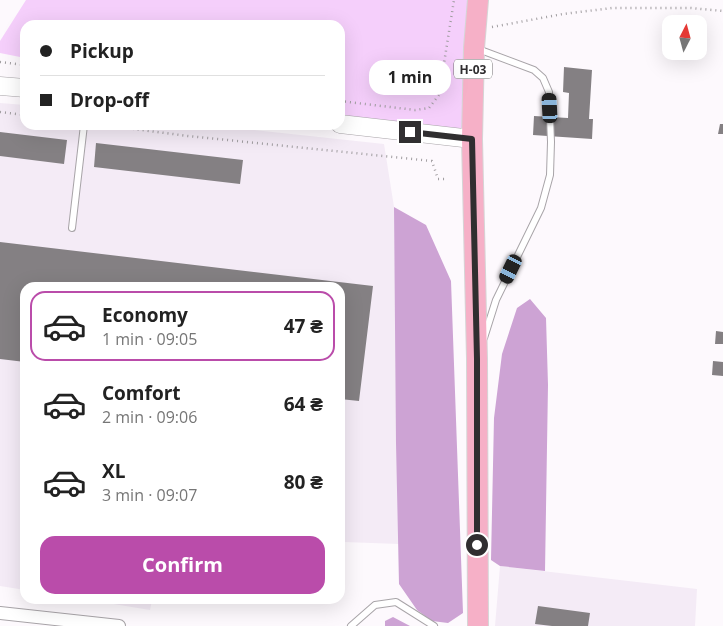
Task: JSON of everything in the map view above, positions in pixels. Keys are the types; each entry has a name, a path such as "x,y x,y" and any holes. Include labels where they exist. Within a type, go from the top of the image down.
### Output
{"main road":[{"name":"Н-03","path":"478,0 472,139 477,359 478,626"}],"street":[{"path":"0,86 20,88"},
{"path":"345,125 472,139"},
{"path":"0,613 119,626"}],"lane":[{"path":"475,39 534,70 543,78 549,92 551,142 550,175 541,208 496,300 477,359"},
{"path":"72,228 83,130"},
{"path":"351,626 375,605 396,602 434,626"}],"path":[{"path":"345,102 415,110 429,108 439,95 454,0"},
{"path":"475,39 563,14 612,8 691,8 723,11"},
{"path":"0,62 20,64"},
{"path":"0,112 20,114"},
{"path":"142,130 432,161 438,179 445,179"}],"shaded area":[{"path":"26,0 478,0 472,139 345,119 345,20 20,20 20,57 0,53 0,41"},
{"path":"0,103 20,105 20,130 255,130 384,144 394,207 399,544 345,542 345,282 20,282 20,589 0,586"},
{"path":"394,207 426,225 451,281 463,613 448,623 432,621 417,610 399,584"},
{"path":"530,299 546,318 548,385 545,571 500,566 491,560 494,418 502,354 517,308"},
{"path":"500,566 697,589 695,626 495,626"},
{"path":"113,604 151,604 150,610"},
{"path":"393,617 410,626 385,626 385,621"}],"building":[{"path":"564,67 592,70 589,119 593,119 592,139 533,135 534,116 568,118 569,93 563,92"},
{"path":"720,124 723,124 723,134 718,134"},
{"path":"0,132 67,140 64,164 0,156"},
{"path":"96,143 243,160 240,184 94,167"},
{"path":"0,242 339,282 20,282 20,361 0,359"},
{"path":"345,283 373,286 359,401 345,400"},
{"path":"716,331 723,332 723,344 715,344"},
{"path":"713,361 723,362 723,376 712,375"},
{"path":"538,606 590,613 588,626 535,624"}],"route":[{"path":"410,132 472,139 477,359 477,545"}]}
